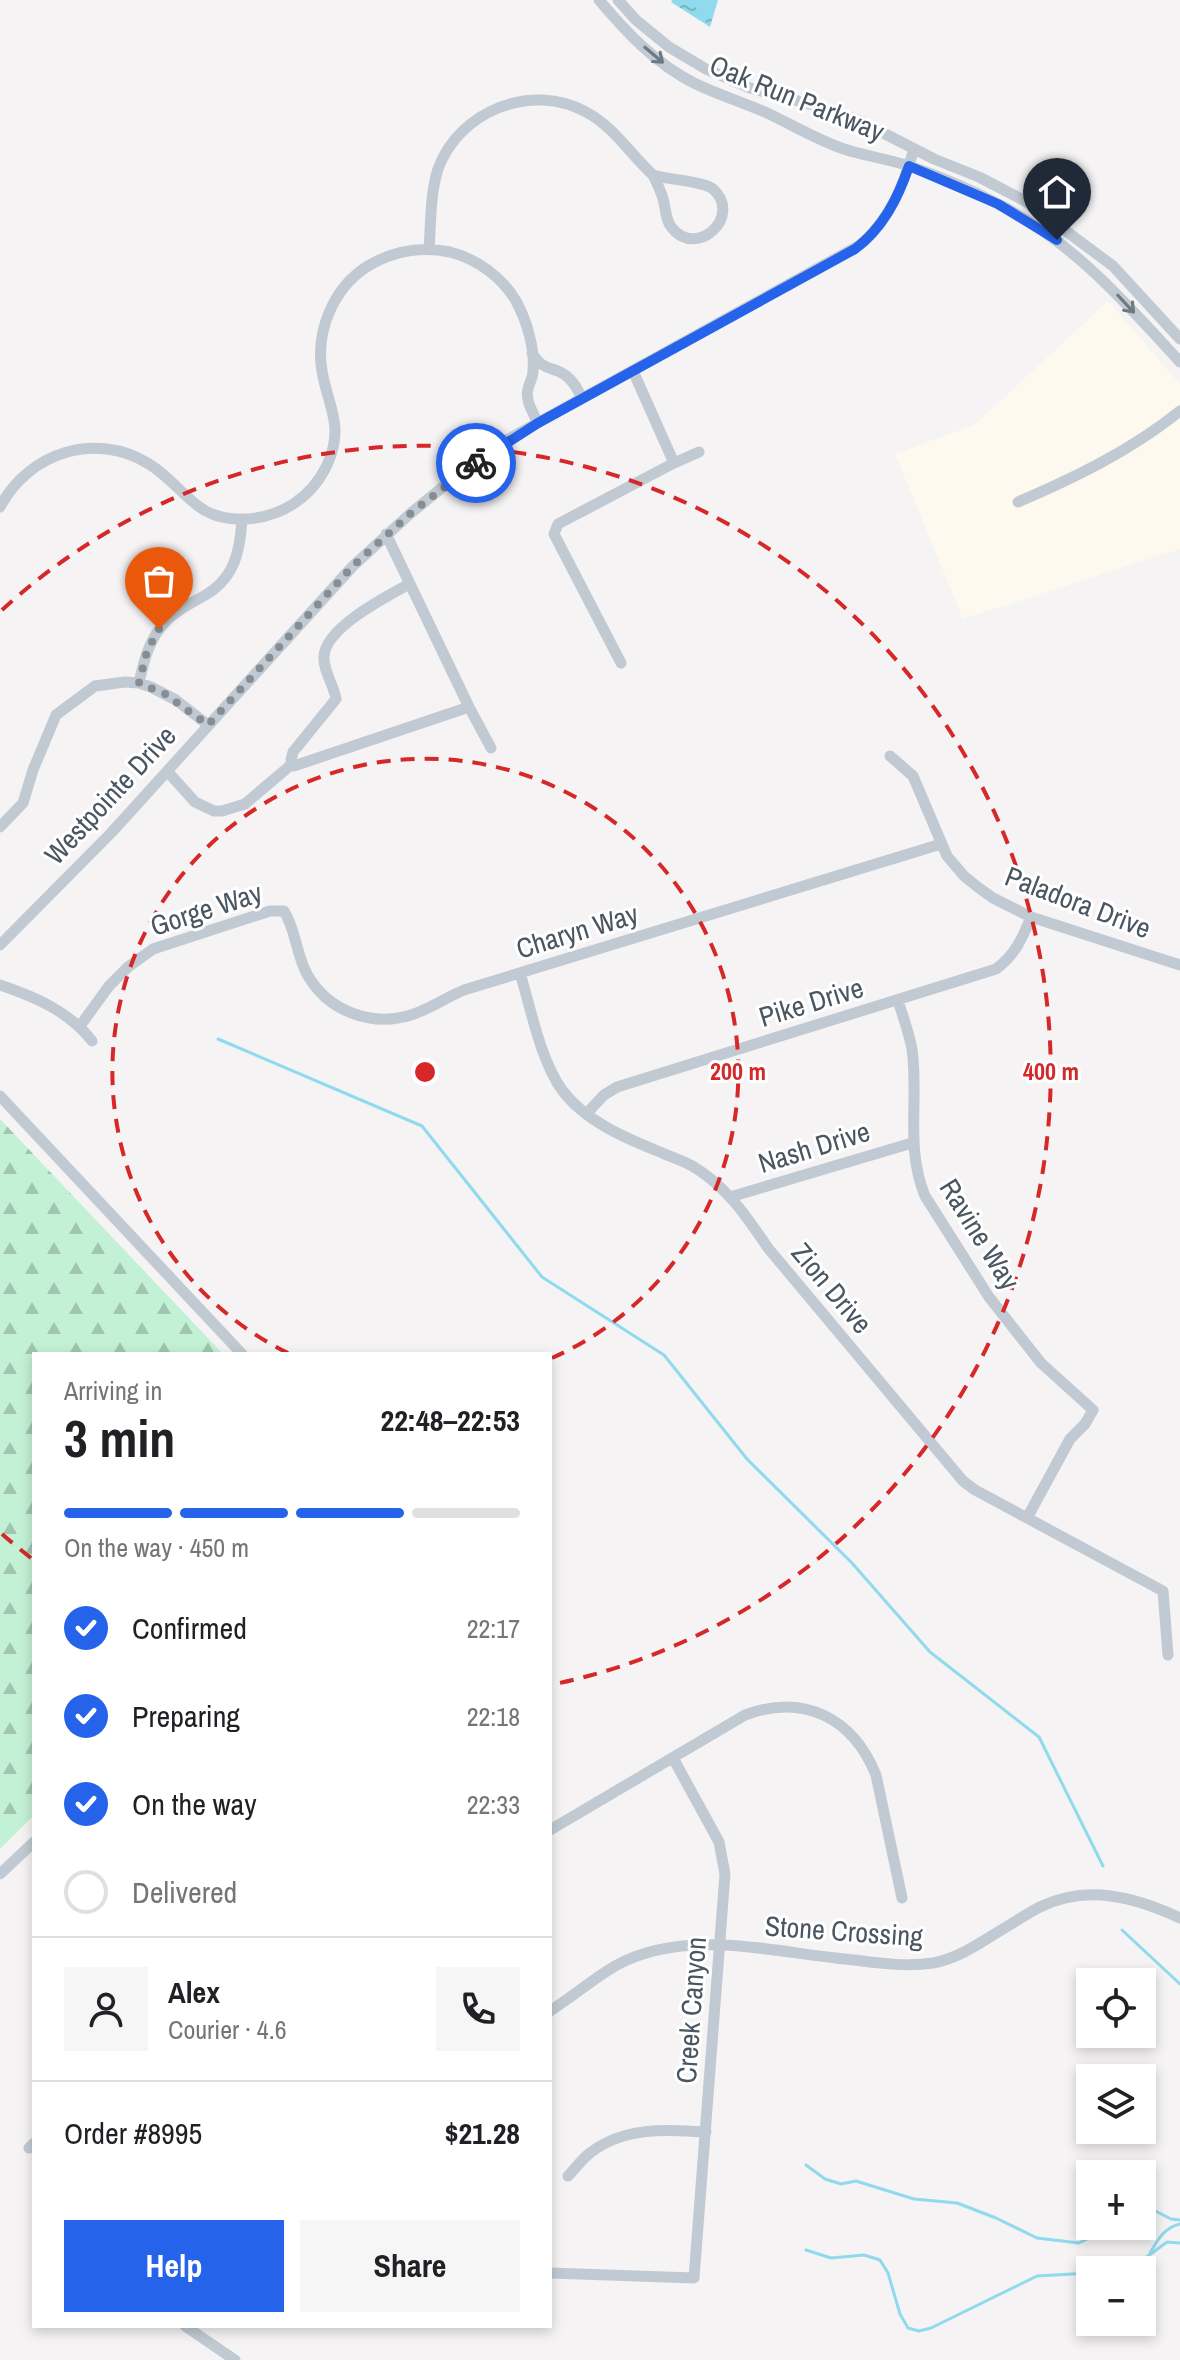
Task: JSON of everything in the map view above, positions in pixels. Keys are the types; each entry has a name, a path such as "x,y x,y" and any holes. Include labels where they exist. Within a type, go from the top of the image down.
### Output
{"street":[{"name":"Oak Run Parkway","path":"599,0 646,49 691,82 842,148 909,166 998,204 1057,240 1115,292 1180,362"},
{"name":"Oak Run Parkway","path":"618,0 660,40 706,69 750,88 841,114 1004,189 1048,216 1113,266 1180,339"},
{"path":"429,249 434,187 443,159 468,126 503,106 531,100 550,100 586,112 612,132 653,175 661,192 668,222 677,233 699,238 712,233 723,213 717,192 697,182 653,175"},
{"name":"Westpointe Drive","path":"0,945 112,832 353,566 386,534 475,463 538,423 860,245 888,213 914,149"},
{"path":"0,507 21,477 49,458 82,448 119,450 152,466 190,501 223,517 242,519 267,516 292,505 312,489 327,464 334,442 335,418 321,367 321,340 329,312 354,277 379,260 404,251 429,249 467,258 499,279 516,300 532,352 533,373 528,399 538,423"},
{"path":"532,352 549,370"},
{"path":"531,380 555,370 567,377 582,398"},
{"path":"633,371 674,463"},
{"path":"1018,502 1101,465 1180,411"},
{"path":"621,663 554,534 558,524 699,452"},
{"path":"139,683 147,651 159,629 179,610 216,589 232,571 240,548 242,519"},
{"path":"386,534 491,748"},
{"path":"292,764 293,752 336,699 324,663 326,647 360,612 409,584"},
{"path":"0,827 23,803 56,715 95,686 139,683 165,694 208,725"},
{"path":"292,764 298,766 469,707"},
{"name":"Paladora Drive","path":"890,756 913,776 941,844 955,866 979,888 1031,917 1180,965"},
{"path":"167,771 195,802 214,811 222,811 245,804 292,764"},
{"name":"Charyn Way","path":"284,911 290,921 300,959 312,981 331,1002 356,1015 387,1019 416,1013 464,990 941,844"},
{"name":"Gorge Way","path":"80,1026 109,986 153,949 270,911 284,911"},
{"name":"Pike Drive","path":"587,1113 604,1095 617,1087 996,969 1010,959 1020,945 1031,917"},
{"name":"Zion Drive","path":"520,973 545,1054 565,1093 601,1125 691,1165 720,1185 768,1248 963,1481 1163,1591 1168,1655"},
{"path":"0,985 33,996 80,1026 92,1041"},
{"name":"Ravine Way","path":"898,1001 912,1049 912,1143 919,1183 930,1206 989,1297 1041,1363 1093,1410 1085,1424 1070,1439 1027,1518"},
{"path":"0,1096 240,1352"},
{"name":"Nash Drive","path":"730,1197 912,1143"},
{"path":"552,1829 745,1715 761,1709 785,1707 810,1711 830,1718 859,1741 876,1775 902,1898"},
{"name":"Creek Canyon","path":"552,2273 694,2278 725,1874 719,1842 673,1758"},
{"path":"0,1874 32,1844"},
{"name":"Stone Crossing","path":"552,2010 616,1966 645,1954 675,1947 720,1944 887,1964 933,1963 964,1953 1041,1907 1078,1896 1119,1896 1180,1918"},
{"path":"568,2176 588,2154 626,2135 666,2129 706,2132"},
{"path":"188,2328 235,2360"}],"shaded area":[{"path":"1108,301 1180,384 1180,549 963,619 895,454 974,425"}],"green space":[{"path":"0,1119 221,1352 32,1352 32,1817 0,1849"}],"water":[{"path":"718,0 710,27 671,2"}],"waterway":[{"path":"218,1039 422,1126 542,1277 664,1355 747,1459 852,1563 930,1652 1039,1737 1103,1866"},
{"path":"1122,1930 1180,1984"},
{"path":"806,2165 825,2179 841,2184 856,2181 914,2199 957,2203 1037,2238 1079,2243 1085,2240"},
{"path":"1156,2211 1180,2220"},
{"path":"1150,2253 1166,2231 1180,2224"},
{"path":"1148,2256 1167,2242 1180,2243"},
{"path":"806,2250 831,2258 864,2255 880,2260 888,2273 900,2314 908,2328 919,2331 1037,2276 1076,2274"}],"way so far":[{"path":"159,629 147,651 139,683 165,694 208,725 380,539 476,463"}],"route":[{"path":"476,463 512,437 855,249 888,213 909,166 998,204 1057,240"}]}
